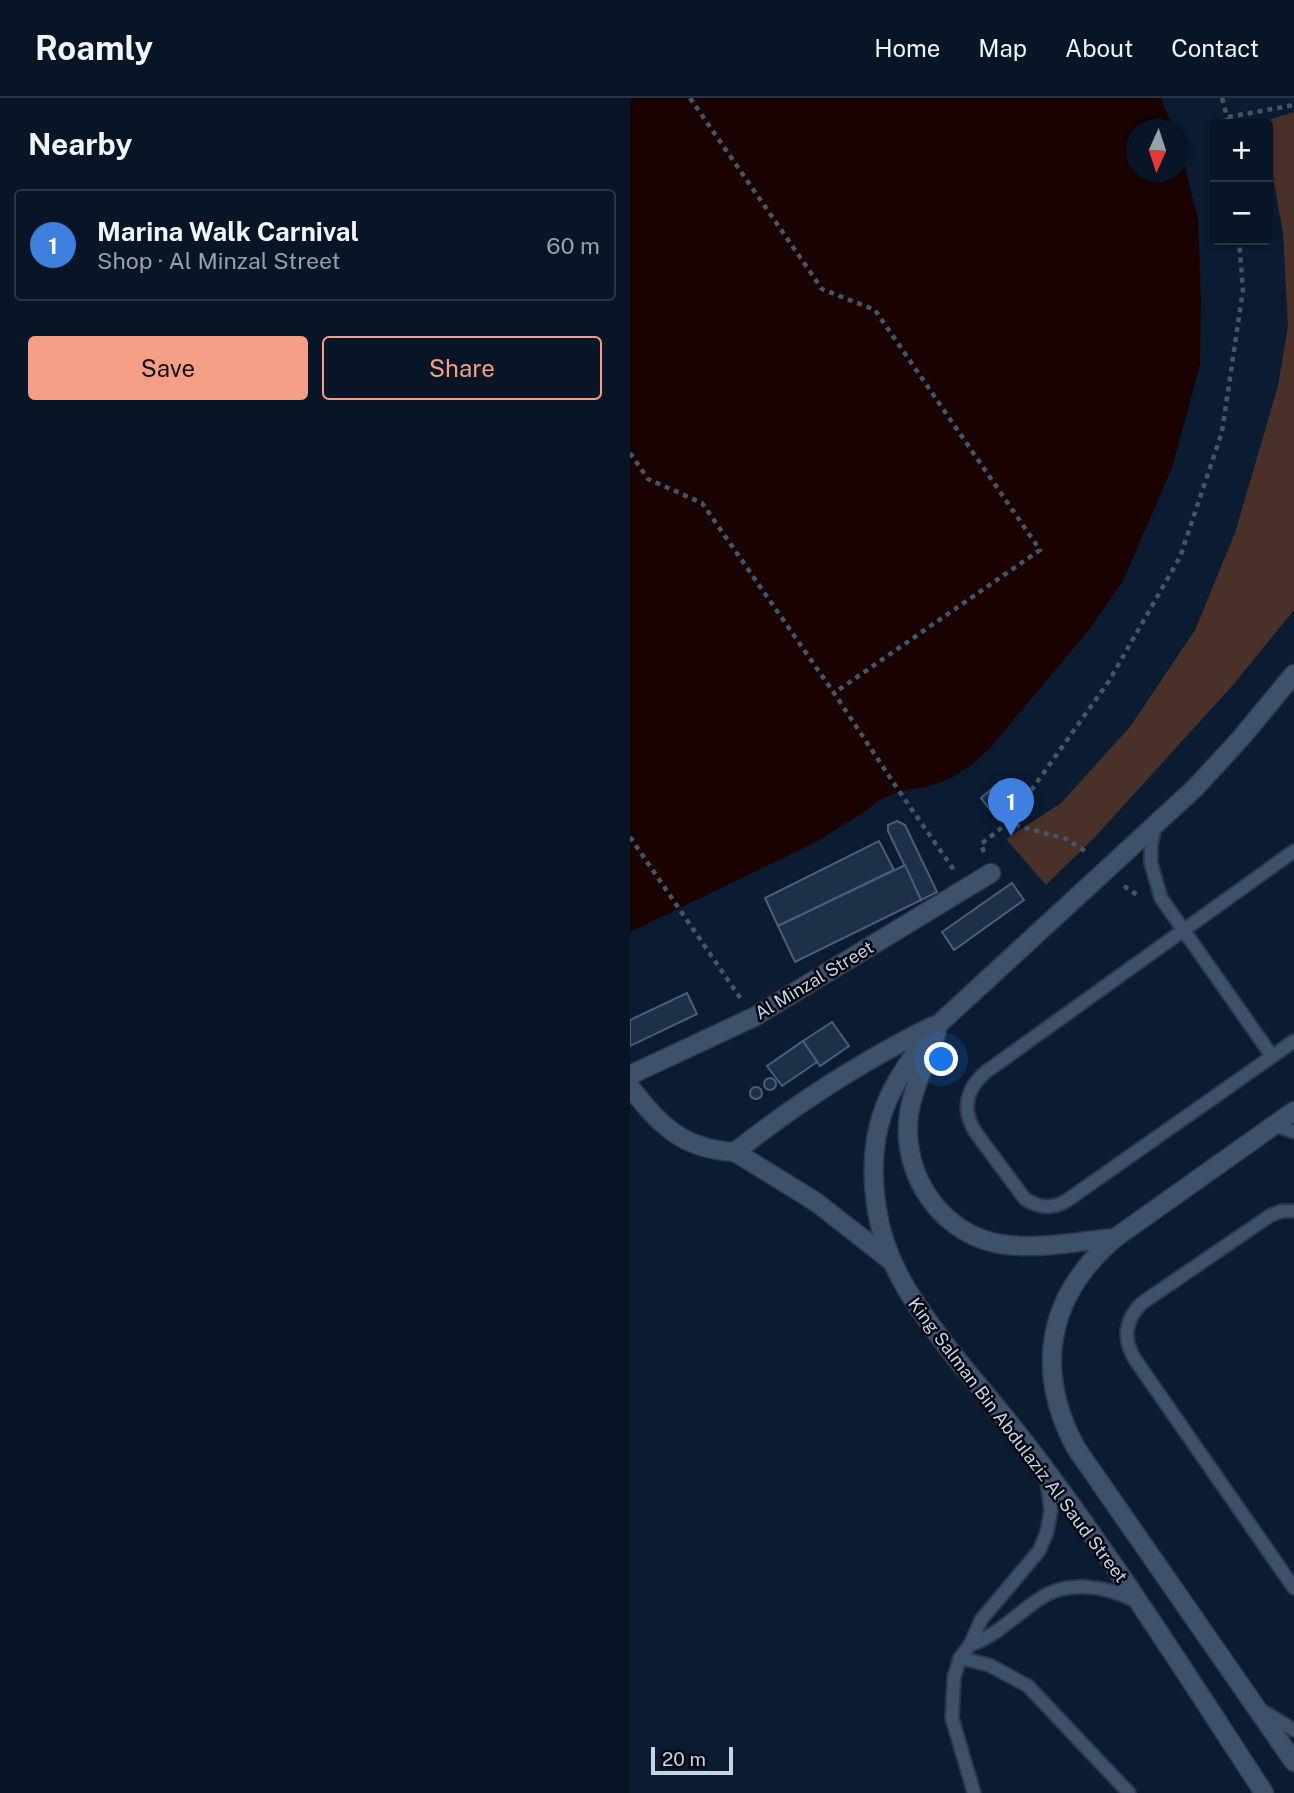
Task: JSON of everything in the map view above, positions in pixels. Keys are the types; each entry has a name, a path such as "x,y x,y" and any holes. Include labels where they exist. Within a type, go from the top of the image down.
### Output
{"street":[{"name":"King Salman Bin Abdulaziz Al Saud Street","path":"1264,1793 1140,1603 1044,1468 932,1327 903,1284 891,1261 877,1211 874,1160 877,1135 891,1089 904,1066 940,1023 1155,826 1232,748 1294,674"},
{"name":"Al Minzal Street","path":"630,1075 754,1017 990,873"},
{"path":"735,1152 813,1094 896,1044 940,1023"},
{"path":"940,1023 909,1113 908,1134 916,1175 939,1211 970,1234 1006,1245 1026,1246 1115,1238"},
{"path":"630,1087 654,1118 685,1141 709,1150 735,1152 816,1202 891,1261"},
{"name":"King Salman Bin Abdulaziz Al Saud Street","path":"1294,1111 1115,1238 1082,1271 1060,1312 1051,1358 1057,1405 1076,1448 1294,1762"}],"lane":[{"path":"1155,826 1151,845 1155,882 1161,898 1272,1056"},
{"path":"1294,850 977,1079 966,1100 970,1123 1025,1199 1042,1207 1052,1207 1069,1199 1294,1041"},
{"path":"1274,1125 1294,1132"},
{"path":"1294,1211 1271,1215 1142,1303 1130,1319 1127,1338 1134,1358 1294,1588"},
{"path":"974,1793 952,1718 954,1677 960,1658 981,1620 1027,1568 1043,1541 1051,1510 1050,1489 1044,1468"},
{"path":"970,1644 994,1634 1040,1598 1059,1590 1101,1588 1140,1603"},
{"path":"960,1658 989,1665 1028,1686 1129,1793"},
{"path":"1254,1706 1294,1730"}],"path":[{"path":"690,98 822,289 875,310 1040,550 834,693"},
{"path":"1222,98 1228,117 1294,105"},
{"path":"990,873 981,844 1008,823 1109,681 1180,557 1222,432 1242,290 1239,245"},
{"path":"630,453 648,479 702,503 967,888"},
{"path":"1008,823 1066,839 1088,853"},
{"path":"630,837 754,1017"}],"shaded area":[{"path":"630,98 1161,98 1169,119 1126,119 1126,182 1189,182 1198,219 1200,365 1172,468 1123,581 1088,631 989,749 973,764 949,779 926,787 899,791 878,801 814,843 630,932"},
{"path":"1294,112 1294,610 1233,685 1095,837 1046,885 1006,839 1061,803 1130,727 1195,630 1235,533 1278,386 1288,326 1283,232 1273,177 1272,119"}],"building":[{"path":"1000,782 1019,805 998,820 981,798"},
{"path":"897,821 905,825 937,892 921,900 888,831 888,825"},
{"path":"879,841 894,870 778,926 765,898"},
{"path":"905,865 921,900 795,962 778,926"},
{"path":"1012,883 1024,900 954,950 942,932"},
{"path":"687,993 697,1014 630,1046 630,1020"},
{"path":"832,1022 849,1046 820,1066 803,1041"},
{"path":"803,1041 817,1062 782,1086 767,1066"},
{"path":"765,1079 775,1079 775,1089 765,1089"},
{"path":"751,1088 761,1088 761,1098 751,1098"}],"place":[{"name":"Marina Walk Carnival","path":"1011,836"}]}
